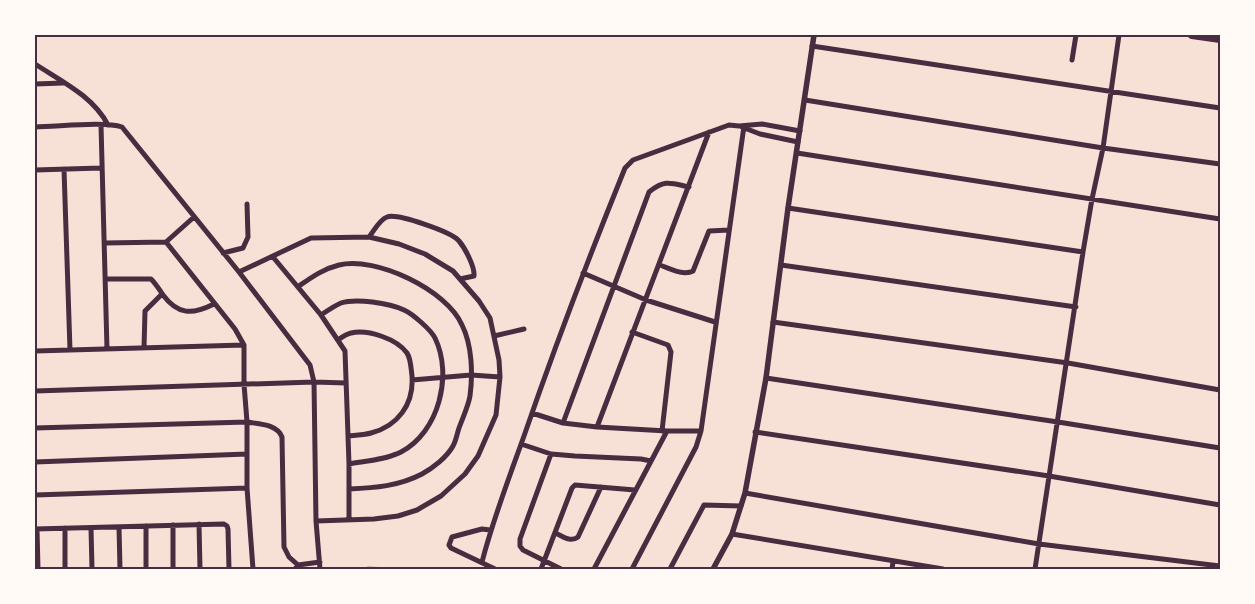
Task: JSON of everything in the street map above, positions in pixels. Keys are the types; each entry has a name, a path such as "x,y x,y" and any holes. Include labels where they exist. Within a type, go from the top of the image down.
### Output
{"main road":[{"path":"1192,35 1220,40"}],"street":[{"path":"713,569 732,534 742,506 766,378 788,208 814,35"},
{"path":"1072,60 1076,35"},
{"path":"1035,569 1048,476 1068,363 1083,252 1103,148 1119,35"},
{"path":"812,46 1220,108"},
{"path":"35,64 97,107 108,125"},
{"path":"35,84 64,83"},
{"path":"805,100 1103,148 1220,164"},
{"path":"482,562 490,530 532,412 583,273 625,168 634,160 729,125 762,124 800,131"},
{"path":"101,125 107,349"},
{"path":"35,127 101,125 122,127 239,272 310,365 314,382 316,521 320,569"},
{"path":"742,126 760,134 798,142"},
{"path":"632,569 696,447 701,431 742,126"},
{"path":"597,427 632,332 690,187 709,132"},
{"path":"797,153 1220,219"},
{"path":"35,170 102,168"},
{"path":"64,169 70,350"},
{"path":"563,422 649,192 667,182 690,187"},
{"path":"223,253 244,248 247,242 247,204"},
{"path":"788,208 1083,252"},
{"path":"369,237 382,220 393,216 442,230 459,240 474,269 474,276 460,279"},
{"path":"105,243 166,242 194,217"},
{"path":"660,265 690,273 693,271 709,231 728,230"},
{"path":"239,272 311,238 369,237 399,244 425,254 453,271 479,300 490,318 499,360 500,376 496,415 478,456 465,474 441,496 417,510 398,516 316,521"},
{"path":"166,242 235,329 244,345 247,488 253,569"},
{"path":"273,256 321,315 345,351 349,520"},
{"path":"299,286 320,271 341,264 369,266 408,277 430,290 448,304 462,324 469,348 470,396 454,446 423,474 384,487 349,489"},
{"path":"781,265 1076,307"},
{"path":"583,273 646,300 716,322"},
{"path":"106,279 151,279 176,309 186,312 200,311 214,304"},
{"path":"144,348 145,311 162,294"},
{"path":"321,315 341,303 365,301 386,304 405,310 434,336 441,353 443,378 440,401 433,418 415,443 385,458 349,464"},
{"path":"773,322 1068,363 1220,390"},
{"path":"494,336 524,329"},
{"path":"338,340 349,333 364,331 395,343 408,354 412,380 412,391 400,417 386,427 370,434 348,436"},
{"path":"594,569 651,461 664,431 671,352 668,346 632,332"},
{"path":"35,351 244,345"},
{"path":"412,380 471,375 500,376"},
{"path":"766,378 1220,448"},
{"path":"35,390 314,382 346,383"},
{"path":"532,412 563,422 597,427 701,431"},
{"path":"35,428 247,422 276,428 282,437 284,547 297,567 320,562"},
{"path":"755,432 1048,476 1220,506"},
{"path":"521,444 551,454 640,458 651,461"},
{"path":"35,462 246,454"},
{"path":"551,454 520,538 520,546 523,550 561,569"},
{"path":"541,569 569,490 575,485 635,490"},
{"path":"555,532 569,540 574,540 578,537 601,487"},
{"path":"35,495 247,488"},
{"path":"744,493 1039,544 1220,566"},
{"path":"670,569 704,505 742,506"},
{"path":"199,524 200,569"},
{"path":"38,569 36,529 224,524 227,526 229,569"},
{"path":"173,525 173,569"},
{"path":"146,526 146,569"},
{"path":"119,527 120,569"},
{"path":"65,528 66,569"},
{"path":"92,528 92,569"},
{"path":"490,530 468,531 452,536 450,541 451,548 495,569"},
{"path":"732,534 943,569"},
{"path":"892,569 893,562"}],"waterway":[{"path":"367,569 368,567 386,569"}]}
